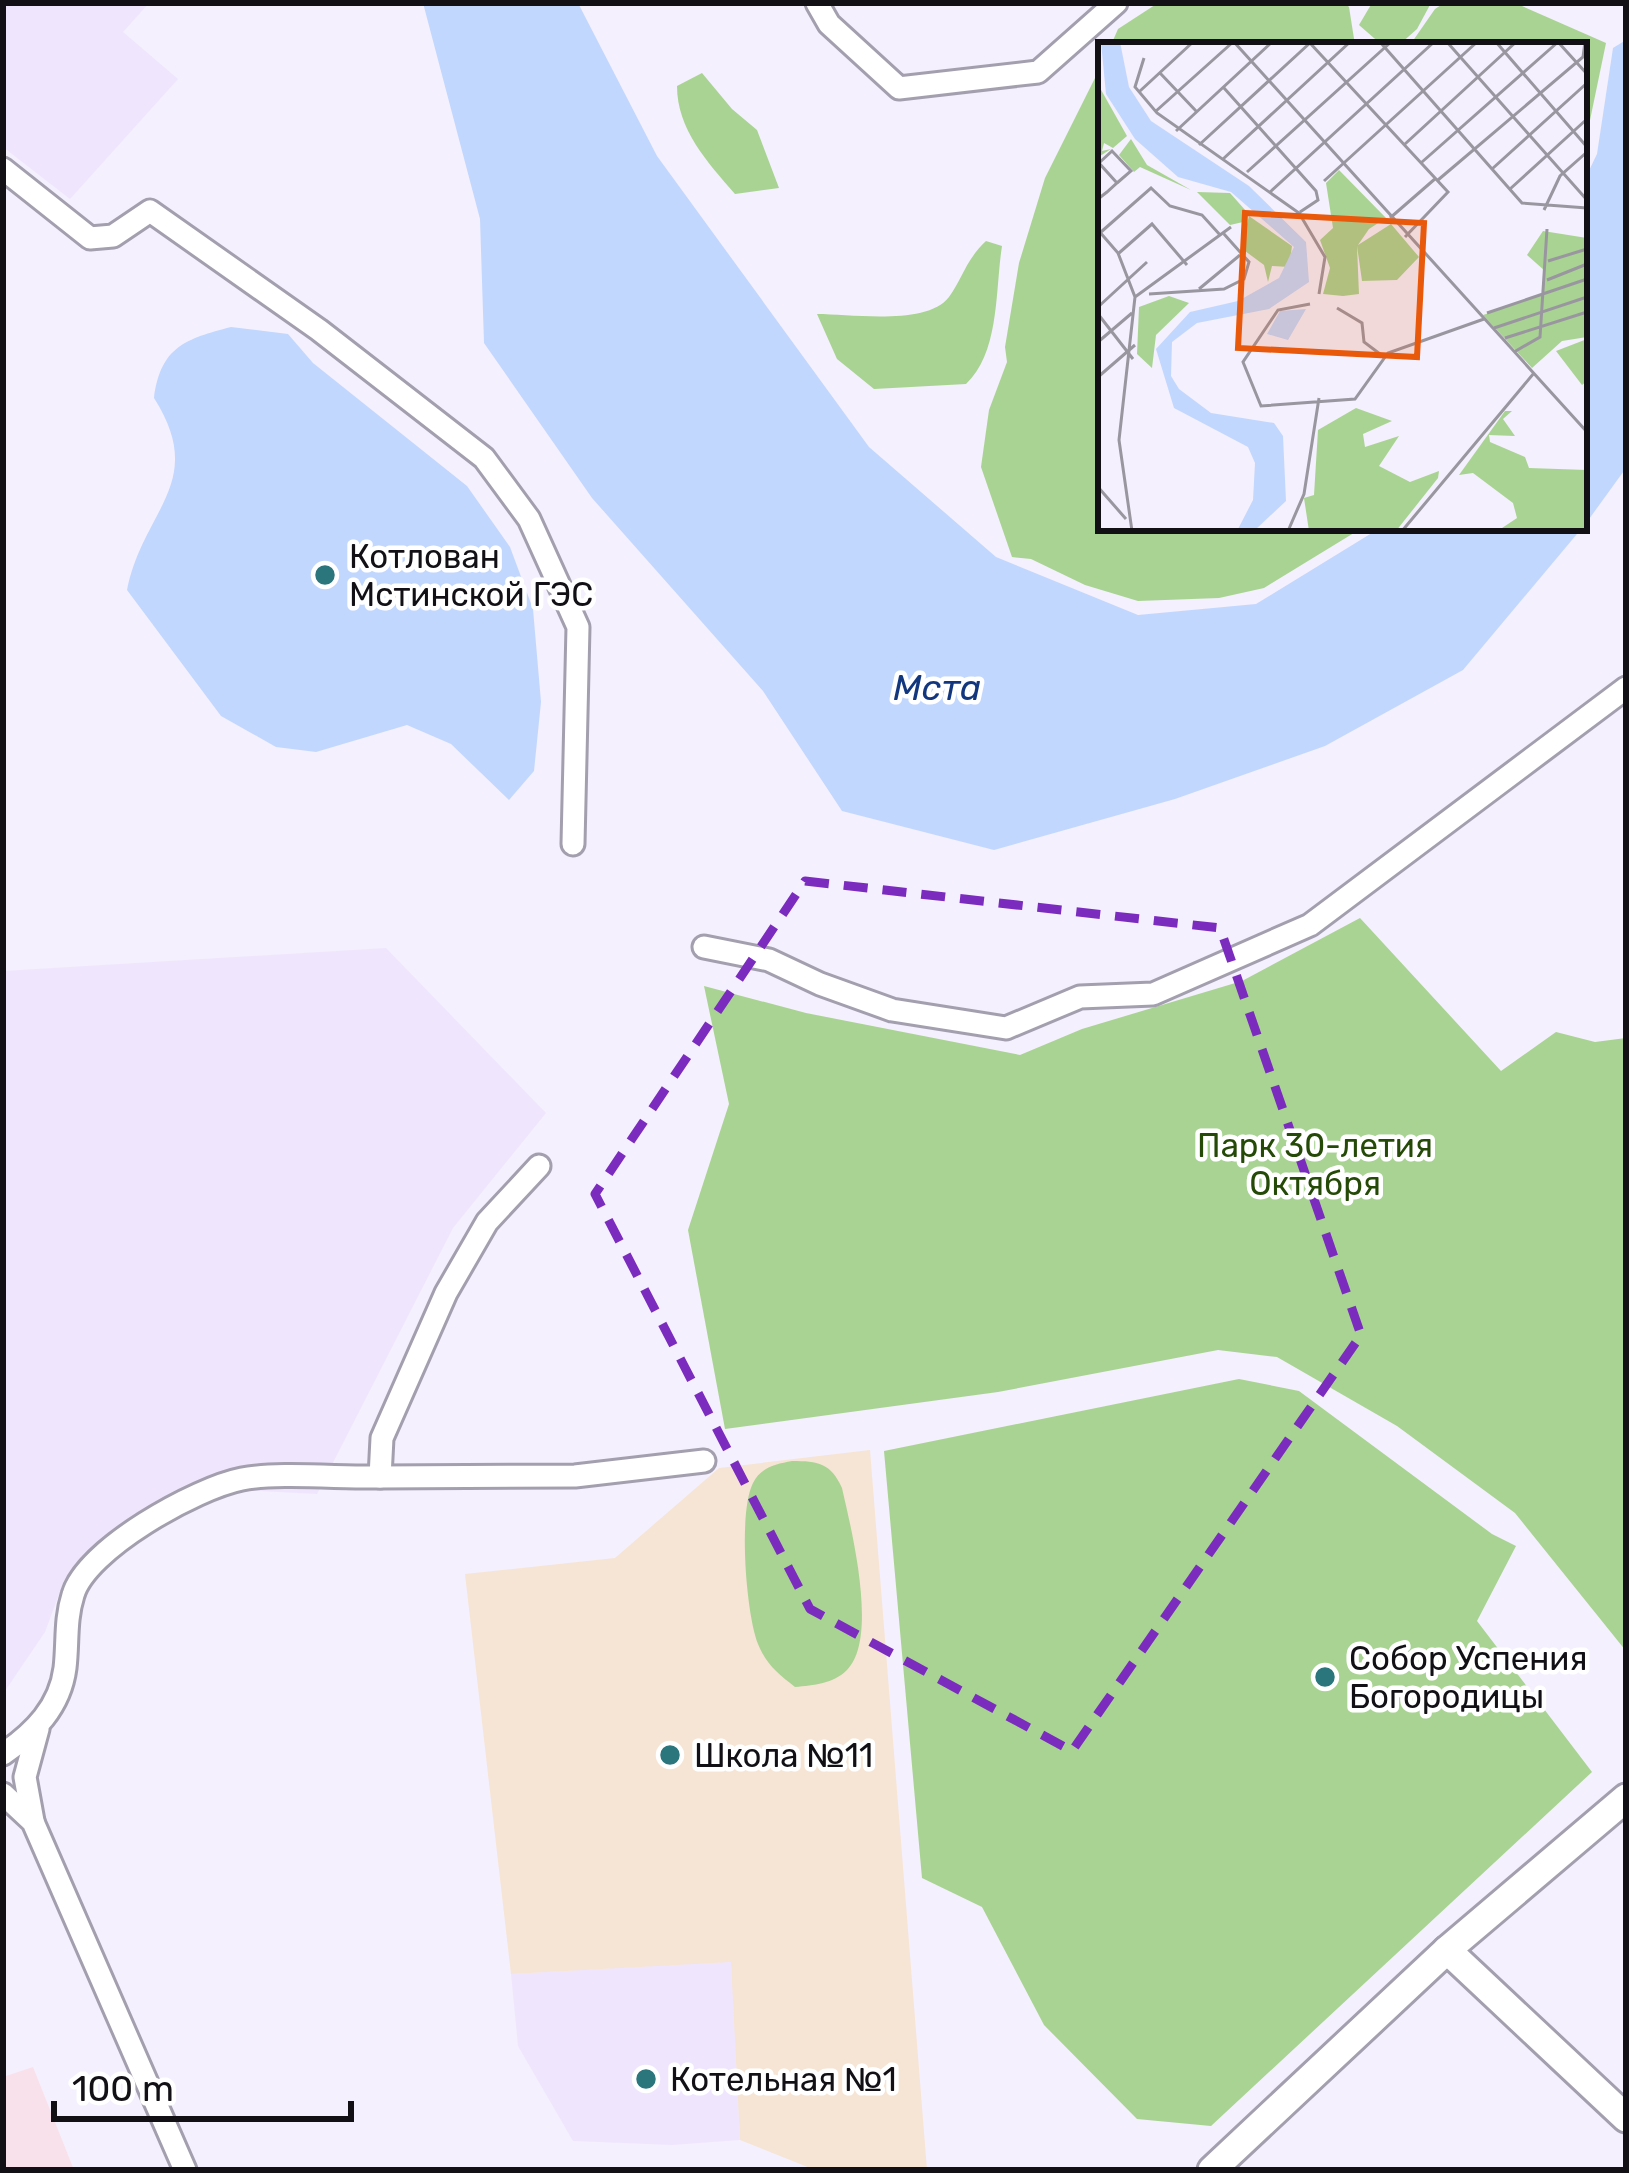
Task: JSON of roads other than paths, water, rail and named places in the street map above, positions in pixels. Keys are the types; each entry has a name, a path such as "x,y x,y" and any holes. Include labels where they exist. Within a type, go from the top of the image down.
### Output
{"main road":[{"path":"1212,2170 1448,1950 1626,1798"},
{"path":"1448,1950 1626,2118"}],"street":[{"path":"817,3 829,25 899,88 1038,72 1116,3"},
{"path":"3,169 90,238 113,236 150,211 319,330 484,458 529,519 578,627 573,844"},
{"path":"704,947 769,960 892,1010 1006,1028 1080,997 1153,994 1310,925 1626,688"},
{"path":"380,1478 382,1438 446,1293 487,1222 539,1166"},
{"path":"3,1754 26,1738 57,1701 66,1623 74,1589 88,1566 172,1506 242,1479 575,1476 704,1461"},
{"path":"41,1720 25,1777 34,1822 185,2170"},
{"path":"3,1794 34,1822"}],"water":[{"name":"Мста","path":"423,3 578,3 657,156 869,447 996,557 1138,615 1256,604 1375,531 1579,531 1463,670 1325,746 1175,799 994,850 842,811 763,691 592,498 484,343 480,219"},
{"path":"1626,40 1626,468 1587,522 1587,175 1597,154 1613,48"},
{"name":"Котлован Мстинской ГЭС","path":"231,327 288,334 313,363 467,486 510,547 533,609 541,702 534,771 509,800 451,744 407,725 316,752 276,747 221,716 127,590 173,475 175,452 154,398 157,381 178,348"}],"place":[{"name":"Котлован Мстинской ГЭС","path":"325,575"},
{"name":"Собор Успения Богородицы","path":"1325,1677"},
{"name":"Школа №11","path":"670,1755"},
{"name":"Котельная №1","path":"646,2079"}],"park label":[{"name":"Парк 30-летия Октября","path":"1315,1164"}]}
